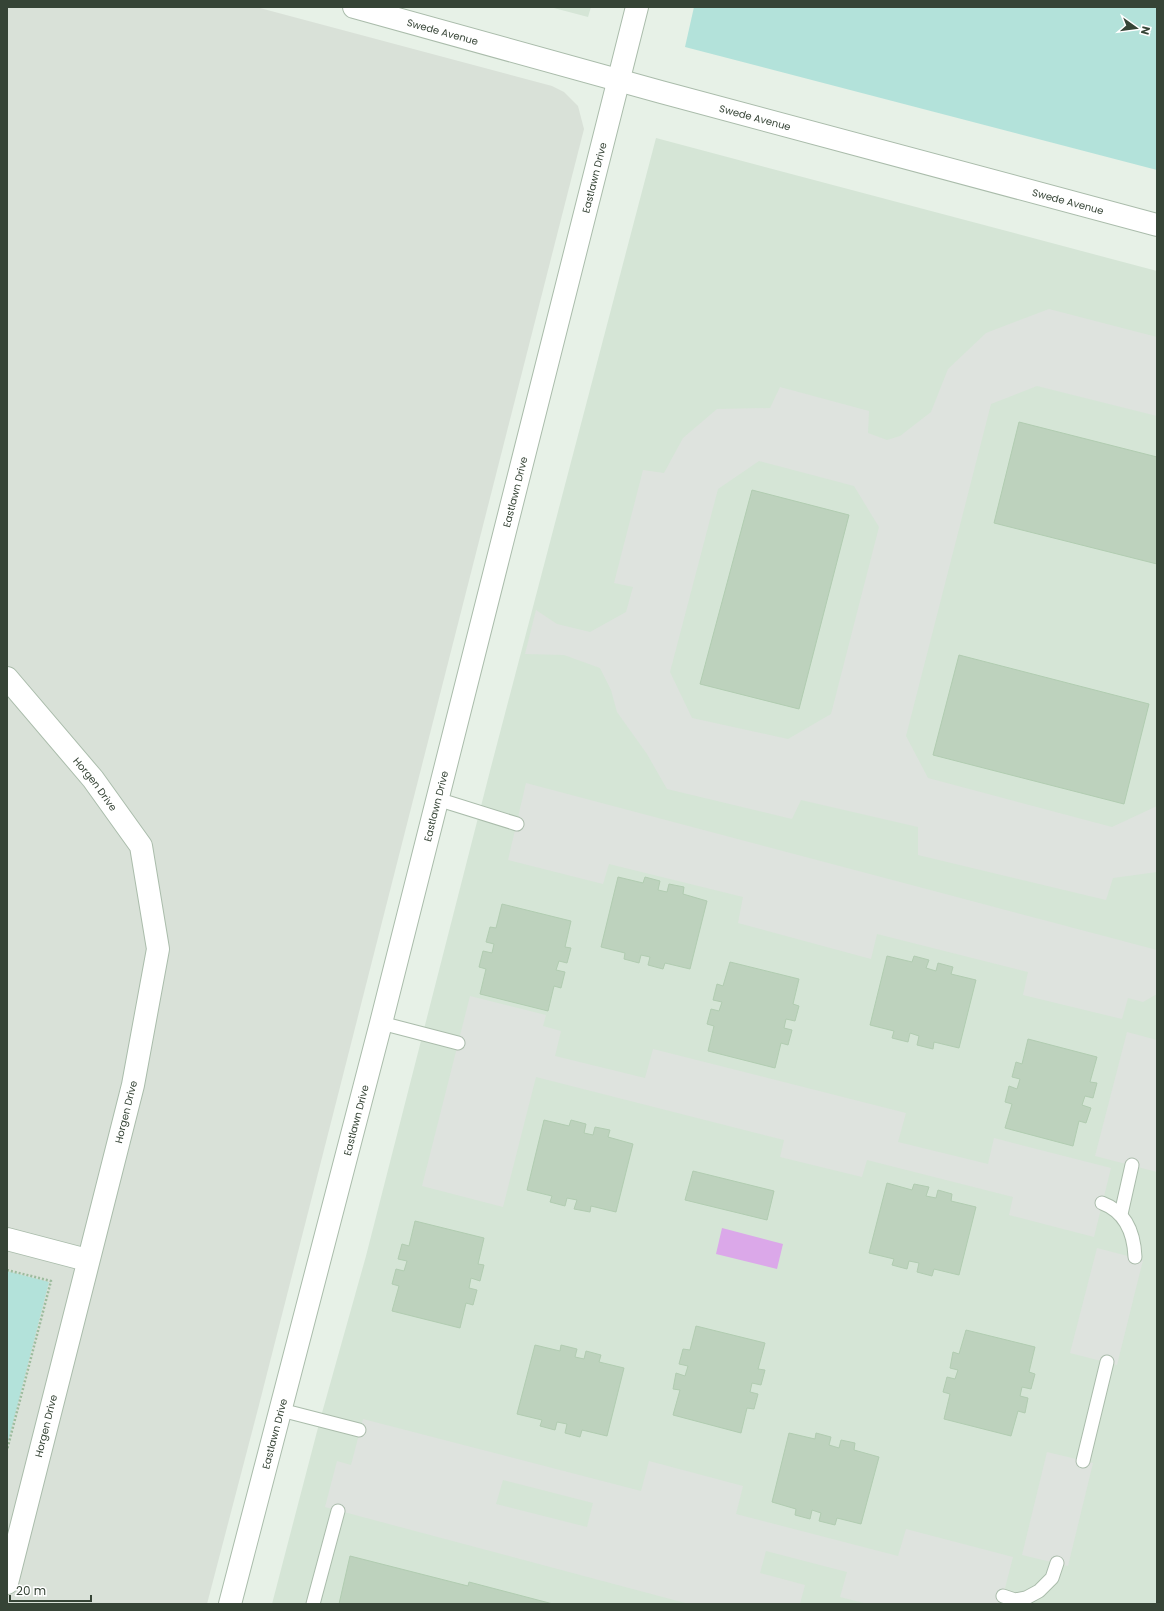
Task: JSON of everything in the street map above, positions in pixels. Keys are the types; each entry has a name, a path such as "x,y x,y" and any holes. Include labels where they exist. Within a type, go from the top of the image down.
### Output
{"street":[{"name":"Swede Avenue","path":"354,7 1157,225"},
{"name":"Eastlawn Drive","path":"230,1604 381,1023 637,7"},
{"name":"Horgen Drive","path":"7,678 93,779 141,846 158,949 133,1085 87,1260 7,1582"},
{"path":"7,1239 87,1260"}],"lane":[{"path":"437,799 517,824"},
{"path":"381,1023 458,1043"},
{"path":"1121,1214 1132,1165"},
{"path":"1102,1203 1121,1214 1129,1225 1134,1242 1134,1257"},
{"path":"1083,1461 1107,1362"},
{"path":"281,1410 360,1430"},
{"path":"313,1604 338,1511"},
{"path":"1003,1596 1015,1600 1026,1598 1039,1591 1052,1578 1057,1564"}],"path":[{"path":"7,1270 51,1281 7,1450"}],"shaded area":[{"path":"7,7 256,7 552,86 564,92 578,106 584,129 207,1604 7,1604"},
{"path":"550,7 591,7 588,17"},
{"path":"694,7 1157,7 1157,170 685,47"},
{"path":"656,138 1157,271 1157,1604 272,1604 320,1420 366,1256 491,767"},
{"path":"1049,309 1157,337 1157,416 1037,386 991,404 906,736 928,778 1112,827 1157,806 1157,872 1113,878 1106,900 918,855 918,827 801,800 792,819 667,789 647,754 617,712 611,690 600,668 564,655 525,654 536,610 557,624 590,632 626,612 633,587 614,583 643,470 664,473 683,438 717,409 770,408 780,387 869,411 868,433 887,440 900,436 931,412 948,369 986,333","holes":["759,461 854,486 879,527 831,714 788,739 692,718 670,672 718,489"]},
{"path":"526,783 1157,950 1157,994 1143,1002 1128,998 1122,1019 1023,995 1028,972 877,934 871,959 738,923 743,897 609,864 603,884 508,860"},
{"path":"470,996 546,1015 543,1026 561,1031 555,1056 645,1078 653,1049 906,1113 898,1142 988,1164 994,1138 1111,1168 1094,1237 1009,1215 1013,1197 867,1160 862,1177 780,1157 784,1140 536,1077 503,1207 422,1186"},
{"path":"1127,1032 1157,1040 1157,1172 1095,1156"},
{"path":"722,1228 783,1244 777,1269 716,1254"},
{"path":"1097,1248 1143,1260 1117,1365 1070,1353"},
{"path":"7,1271 49,1282 7,1446"},
{"path":"363,1419 641,1491 649,1461 743,1486 736,1514 898,1556 906,1529 1013,1557 1001,1604 868,1604 840,1597 847,1572 766,1551 760,1573 805,1585 800,1604 689,1604 325,1507 337,1461 351,1465","holes":["503,1480 593,1503 587,1527 496,1504"]},
{"path":"1047,1452 1093,1463 1068,1566 1022,1555"}],"building":[{"path":"1019,422 1157,457 1157,564 994,523"},
{"path":"752,490 849,515 799,709 700,684"},
{"path":"959,655 1149,704 1124,804 933,755"},
{"path":"618,877 643,883 645,877 660,881 658,890 667,892 669,884 684,887 683,894 707,901 690,969 665,963 663,969 648,965 650,957 641,955 639,963 624,959 625,953 601,947"},
{"path":"502,904 571,921 565,947 571,948 567,963 559,961 556,970 565,972 561,988 554,986 548,1011 480,994 486,969 479,967 483,951 492,953 494,944 486,942 490,927 496,928"},
{"path":"887,956 912,962 914,956 929,960 926,968 936,971 938,963 953,967 951,974 976,980 959,1048 934,1042 933,1049 917,1045 919,1036 910,1033 908,1042 892,1038 894,1031 870,1025"},
{"path":"730,962 799,979 793,1004 799,1006 795,1021 786,1019 784,1028 792,1030 788,1045 781,1043 775,1068 708,1051 714,1026 707,1024 711,1009 719,1011 722,1002 713,1000 717,984 723,986"},
{"path":"1028,1039 1097,1057 1090,1082 1097,1083 1093,1098 1085,1096 1082,1105 1091,1108 1086,1123 1079,1121 1073,1146 1005,1128 1012,1104 1005,1102 1009,1086 1017,1089 1020,1079 1012,1077 1016,1062 1022,1064"},
{"path":"544,1120 569,1126 571,1120 586,1124 584,1133 593,1135 595,1127 610,1130 608,1137 633,1144 616,1212 591,1206 590,1212 574,1209 577,1200 567,1198 565,1206 550,1202 552,1196 527,1190"},
{"path":"693,1171 774,1191 767,1220 685,1200"},
{"path":"887,1183 912,1190 914,1184 929,1187 926,1196 936,1198 938,1190 952,1194 951,1201 976,1207 959,1275 934,1269 932,1276 917,1272 919,1263 909,1261 907,1269 892,1265 894,1259 869,1253"},
{"path":"415,1221 484,1238 478,1264 484,1265 480,1281 471,1278 469,1288 477,1290 473,1305 466,1303 460,1328 392,1311 399,1286 392,1284 396,1269 404,1271 407,1261 398,1259 402,1244 409,1246"},
{"path":"696,1326 765,1343 758,1369 765,1370 761,1385 752,1383 750,1392 758,1394 754,1409 747,1408 741,1433 673,1415 680,1390 673,1389 676,1373 685,1376 688,1366 679,1364 683,1349 690,1350"},
{"path":"966,1330 1035,1347 1029,1372 1035,1374 1031,1389 1022,1387 1020,1396 1028,1398 1025,1413 1018,1411 1011,1436 944,1419 950,1394 943,1392 947,1377 955,1379 958,1370 950,1368 953,1352 959,1354"},
{"path":"535,1345 560,1351 561,1345 577,1349 575,1357 584,1359 586,1351 601,1355 599,1362 624,1368 607,1436 582,1430 580,1437 565,1433 567,1424 557,1422 555,1430 540,1426 542,1420 517,1414"},
{"path":"789,1433 815,1439 816,1433 831,1437 829,1445 839,1448 841,1440 855,1443 854,1450 879,1457 861,1524 837,1518 835,1525 819,1521 821,1513 812,1510 810,1519 795,1515 796,1509 772,1502"},
{"path":"350,1556 468,1586 469,1582 553,1604 339,1604"}]}
